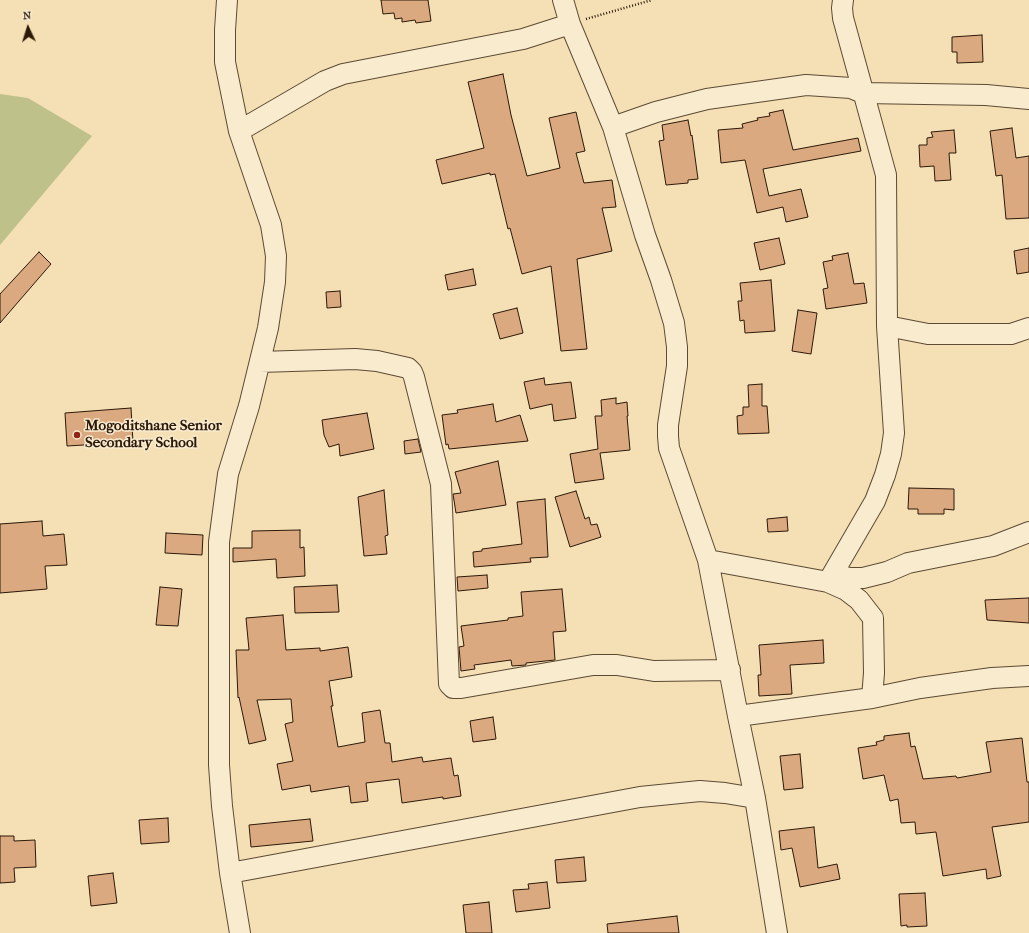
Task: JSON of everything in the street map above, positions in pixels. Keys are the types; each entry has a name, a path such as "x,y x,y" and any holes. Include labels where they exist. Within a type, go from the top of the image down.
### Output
{"street":[{"path":"227,0 225,62 240,131 271,225 276,256 272,305 249,406 228,474 220,542 219,765 230,873 240,933"},
{"path":"563,0 570,24 613,127 645,235 674,323 677,347 668,425 669,448 708,560 755,798 777,933"},
{"path":"831,578 875,501 886,476 892,454 894,433 887,326 886,175 843,18 843,0"},
{"path":"240,131 325,81 343,74 523,39 570,24"},
{"path":"613,127 656,112 707,99 806,85 851,88 863,93 986,95 1029,99"},
{"path":"887,326 928,334 1011,334 1029,328"},
{"path":"260,362 355,359 377,361 408,368 412,372 441,484 449,684 453,688 461,688 593,665 616,665 654,671 730,670"},
{"path":"708,560 831,578 863,578 887,572 908,563 993,546 1029,532"},
{"path":"831,578 859,600 873,618 874,673 872,698"},
{"path":"738,716 872,698 920,688 992,678 1029,676"},
{"path":"230,873 640,797 700,791 755,798"}],"path":[{"path":"570,24 652,0"}],"green space":[{"path":"0,94 28,98 92,136 0,245"}],"building":[{"path":"381,0 428,0 431,21 416,23 415,20 402,22 402,18 395,19 394,13 383,14"},
{"path":"982,35 983,62 957,63 957,52 952,52 952,37"},
{"path":"503,74 511,115 527,176 560,168 549,118 576,112 585,151 576,153 584,183 612,180 616,207 602,208 612,251 577,259 587,349 561,351 551,266 522,274 510,228 508,229 495,174 490,175 490,173 442,184 436,160 484,148 468,82"},
{"path":"783,110 793,150 858,138 861,151 763,169 769,196 801,189 808,217 786,222 783,207 757,213 745,160 721,163 718,130 743,128 742,124 758,120 757,118 770,116 769,113"},
{"path":"688,120 691,136 692,135 698,179 688,180 688,183 666,185 659,141 664,140 662,125"},
{"path":"1012,128 1016,158 1029,156 1029,218 1006,219 1002,175 996,176 990,131"},
{"path":"954,130 956,153 949,153 951,180 935,181 934,166 920,167 919,145 927,145 927,138 933,137 931,132"},
{"path":"779,238 785,264 760,270 754,243"},
{"path":"1029,248 1029,272 1017,274 1014,251"},
{"path":"39,252 51,264 0,323 0,294"},
{"path":"848,253 854,284 864,283 867,303 826,309 823,289 828,288 823,262 833,260 832,256"},
{"path":"473,269 476,285 448,290 445,275"},
{"path":"771,280 775,331 745,333 744,320 740,321 738,301 742,301 740,283"},
{"path":"340,291 341,307 327,308 326,292"},
{"path":"517,308 523,333 500,339 493,314"},
{"path":"798,310 817,313 811,354 792,351"},
{"path":"544,378 545,385 571,382 576,418 554,421 552,404 530,409 524,382"},
{"path":"762,384 762,406 767,406 769,433 738,434 737,416 743,415 743,407 749,407 748,385"},
{"path":"616,398 616,404 627,402 630,450 600,453 604,479 575,483 570,454 598,449 595,416 602,416 601,400"},
{"path":"493,404 496,422 520,415 528,441 449,449 448,444 446,445 442,415 458,413 457,410"},
{"path":"131,408 133,442 67,446 65,413"},
{"path":"367,413 374,449 340,456 339,444 329,447 324,435 322,420"},
{"path":"418,439 421,452 405,454 404,441"},
{"path":"498,461 506,505 456,513 453,494 461,493 455,472"},
{"path":"909,488 954,489 954,510 944,509 944,514 918,514 918,509 908,509"},
{"path":"384,490 388,535 385,536 387,554 364,556 358,497"},
{"path":"576,491 585,519 589,517 591,525 597,524 601,537 570,547 555,497"},
{"path":"545,499 548,557 530,558 531,562 474,567 473,552 482,551 482,549 522,544 517,502"},
{"path":"787,517 788,531 768,532 767,519"},
{"path":"42,521 43,536 64,534 67,565 45,566 47,589 0,593 0,524"},
{"path":"300,530 300,548 304,547 305,576 277,578 276,559 233,562 233,548 252,548 252,531"},
{"path":"166,533 203,535 202,555 165,553"},
{"path":"487,575 488,588 458,591 457,577"},
{"path":"337,585 339,612 295,613 294,587"},
{"path":"160,587 182,589 178,626 156,625"},
{"path":"562,589 566,631 553,632 555,660 512,666 511,660 474,665 475,669 461,671 459,647 464,646 461,626 508,620 508,618 523,616 521,592"},
{"path":"1029,598 1029,623 987,620 985,600"},
{"path":"283,615 286,650 320,648 320,651 348,647 352,677 329,681 333,706 331,706 338,747 365,742 362,713 380,710 385,743 390,743 392,762 422,757 423,762 451,758 454,776 458,775 461,796 402,803 399,779 366,783 368,801 351,803 349,786 311,792 310,785 282,790 277,764 293,761 285,724 293,722 291,699 257,700 266,740 249,744 239,697 238,698 236,650 249,650 246,618"},
{"path":"823,640 824,663 790,665 792,694 759,696 758,675 761,675 759,645"},
{"path":"493,717 496,739 473,742 470,721"},
{"path":"909,733 911,747 915,746 923,779 956,776 957,778 991,772 986,742 1022,738 1027,782 1029,782 1029,822 992,827 1001,876 987,879 986,869 943,876 936,832 916,834 915,822 901,823 898,799 890,801 884,775 863,779 858,748 877,745 876,742 884,740 884,736"},
{"path":"800,754 803,788 784,790 780,756"},
{"path":"168,818 169,842 141,844 139,820"},
{"path":"310,819 313,841 251,847 249,825"},
{"path":"814,827 818,868 837,864 840,879 800,887 792,848 781,850 779,831"},
{"path":"0,836 14,836 14,841 35,840 36,867 14,868 15,882 0,883"},
{"path":"584,857 586,881 557,883 555,860"},
{"path":"113,873 117,903 91,906 88,876"},
{"path":"547,882 550,908 516,912 513,890 529,889 528,884"},
{"path":"925,893 927,926 901,926 899,894"},
{"path":"489,902 492,933 466,933 463,905"},
{"path":"677,916 679,933 608,933 607,924"}],"place":[{"name":"Mogoditshane Senior Secondary School","path":"77,435"}]}
